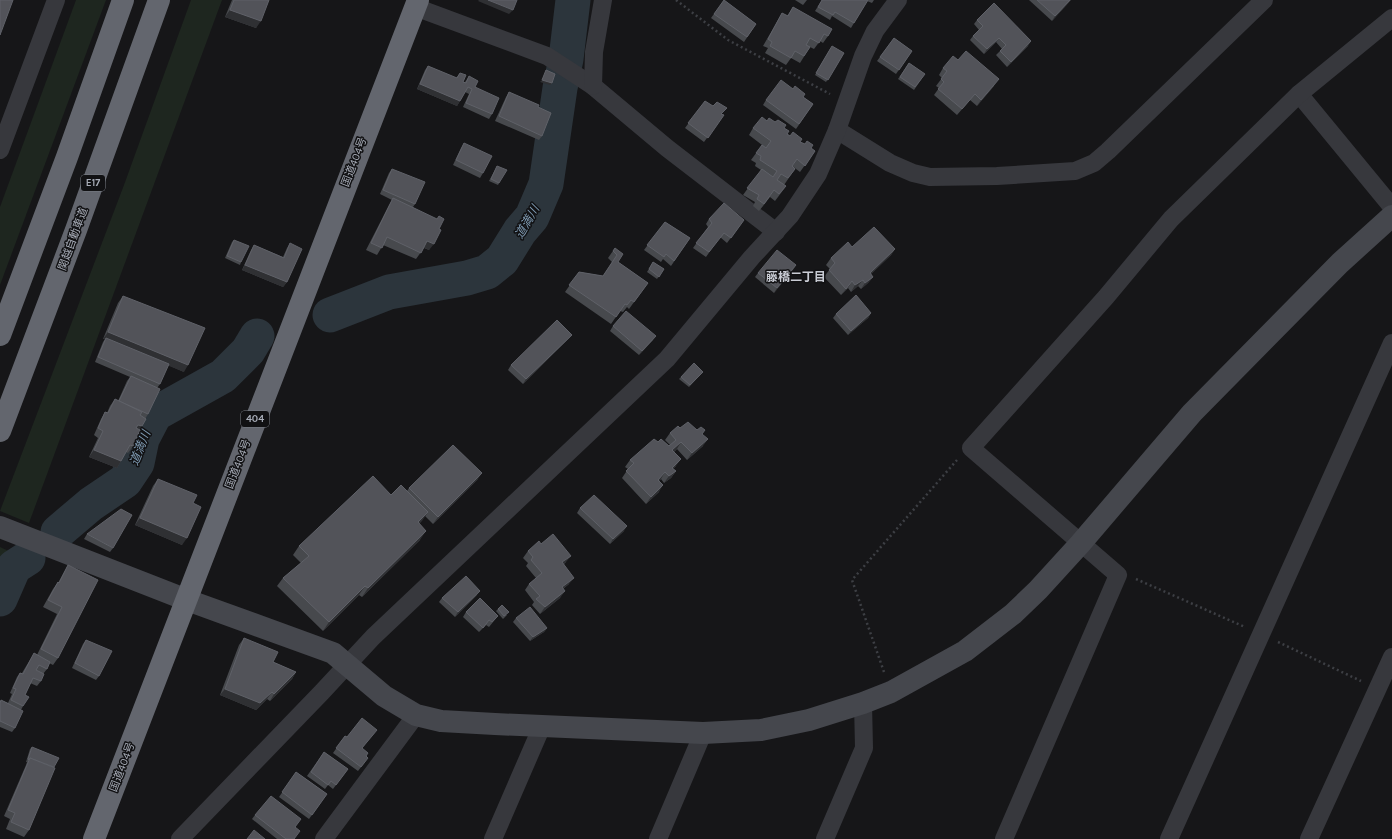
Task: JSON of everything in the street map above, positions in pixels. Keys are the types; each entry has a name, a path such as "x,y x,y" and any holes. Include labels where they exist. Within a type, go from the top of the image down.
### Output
{"highway":[{"path":"0,335 67,157 123,0"},
{"name":"関越自動車道","path":"0,431 79,222 159,0"},
{"name":"国道404号","path":"94,839 417,4"}],"street":[{"path":"0,150 56,0"},
{"path":"593,86 594,52 603,0"},
{"path":"180,839 348,665 373,637 469,544 667,359 752,257 790,216 818,174 837,130 863,56 875,31 898,0"},
{"path":"837,130 890,162 913,173 930,177 997,176 1075,171 1094,163 1108,151 1264,0"},
{"path":"417,4 547,56 593,86 667,148 776,232"},
{"path":"1004,839 1118,575 1080,544 971,448 1106,297 1171,219 1299,94 1392,18"},
{"path":"1299,94 1392,207"},
{"path":"0,527 187,600 333,654 384,696 416,715 441,720 703,733 761,730 809,720 863,703 891,692 965,651 988,634 1038,590 1080,544 1192,413 1340,263 1392,216"},
{"path":"1169,839 1392,343"},
{"path":"1309,839 1385,692 1392,657"},
{"path":"825,839 864,748 863,703"},
{"path":"324,839 416,715"},
{"path":"493,839 542,726"},
{"path":"658,839 703,733"}],"path":[{"path":"676,0 728,40 846,103"},
{"path":"891,692 852,580 957,460 971,448"}],"shaded area":[{"path":"76,0 106,0 0,285 0,207"},
{"path":"191,0 222,0 29,523 0,511 124,185"},
{"path":"0,547 15,554 0,591"}],"building":[{"path":"0,0 13,0 0,35"},
{"path":"234,0 269,0 261,21 230,10"},
{"path":"488,0 517,0 513,10"},
{"path":"724,0 756,24 747,37 714,14"},
{"path":"822,0 868,0 854,23 835,12 833,15 818,7"},
{"path":"1037,0 1070,0 1055,16"},
{"path":"994,3 1031,41 1011,62 1000,51 1006,45 999,38 987,49 973,36 983,26 977,20"},
{"path":"793,7 832,29 828,36 824,34 819,43 810,38 806,45 810,47 804,56 795,51 791,58 770,46 772,42 768,39 782,13 788,16"},
{"path":"894,38 912,51 899,70 880,57"},
{"path":"832,46 844,53 828,80 816,73"},
{"path":"966,51 999,79 981,100 975,94 962,109 938,89 944,82 941,79 947,71 943,68 953,56 958,60"},
{"path":"909,63 925,74 915,87 900,77"},
{"path":"428,66 457,78 460,73 466,75 463,82 466,83 469,76 478,81 475,87 499,98 492,114 466,103 472,89 468,87 460,101 420,84"},
{"path":"546,70 555,74 552,83 542,80"},
{"path":"781,80 793,89 795,86 805,94 803,97 813,104 799,124 766,100"},
{"path":"509,92 539,105 538,107 551,113 542,136 499,116"},
{"path":"705,101 713,106 717,102 727,108 721,114 724,115 708,138 688,123"},
{"path":"762,117 767,121 769,118 775,122 778,120 786,125 784,128 789,131 787,134 790,136 793,132 802,139 800,142 805,144 807,141 813,145 811,148 815,151 805,166 797,159 792,166 795,169 788,178 781,174 777,180 786,186 779,194 774,190 764,204 757,199 759,195 747,188 762,169 773,177 777,171 760,160 761,156 756,153 762,145 766,148 771,141 753,128"},
{"path":"464,143 492,156 483,173 456,160"},
{"path":"497,166 507,170 499,183 491,179"},
{"path":"392,169 425,182 415,204 383,190"},
{"path":"393,198 437,219 439,216 444,219 439,229 441,230 434,244 427,241 421,253 387,237 382,248 371,243"},
{"path":"724,203 744,220 731,238 724,233 709,252 696,243 712,223 709,219"},
{"path":"665,222 690,238 674,261 666,254 664,257 647,245"},
{"path":"874,227 895,249 870,273 873,277 865,283 863,280 855,285 852,281 846,289 829,270 835,263 831,258 848,242 852,247"},
{"path":"234,240 249,246 241,262 227,256"},
{"path":"290,243 302,249 287,282 245,265 254,245 284,258"},
{"path":"615,248 623,254 618,262 648,283 634,302 631,300 627,305 625,304 616,317 569,285 579,272 603,276 617,255 613,251"},
{"path":"777,250 796,265 777,288 758,273"},
{"path":"653,262 664,269 659,277 649,269"},
{"path":"856,295 871,313 851,331 836,314"},
{"path":"123,296 205,328 188,365 108,332"},
{"path":"626,311 656,336 642,351 613,326"},
{"path":"557,320 572,335 526,379 511,365"},
{"path":"106,338 169,364 160,384 98,357"},
{"path":"694,363 703,372 690,385 681,377"},
{"path":"131,376 160,389 148,414 119,401"},
{"path":"115,399 142,412 140,415 146,419 142,426 138,425 136,428 140,430 133,446 130,445 121,461 94,450 103,431 98,428 105,412 108,413"},
{"path":"688,422 697,430 701,427 705,430 702,434 708,439 692,453 681,442 672,450 681,459 672,468 676,471 669,476 665,472 658,480 663,485 651,497 626,471 634,463 630,460 654,439 658,442 661,439 669,446 676,440 670,433 678,426 680,428"},
{"path":"453,445 482,473 438,517 409,488"},
{"path":"373,476 391,495 401,485 428,512 418,522 426,531 368,588 365,586 329,622 283,578 309,556 299,546"},
{"path":"158,479 197,495 193,503 201,507 187,538 140,518"},
{"path":"594,495 627,526 613,539 580,508"},
{"path":"121,509 132,515 113,548 87,534"},
{"path":"553,534 571,556 562,562 574,578 562,587 565,591 545,607 536,599 540,596 529,584 542,573 531,560 533,557 528,551 539,541 541,544"},
{"path":"68,565 98,580 58,658 41,649 62,607 48,600"},
{"path":"466,576 480,591 458,612 442,598"},
{"path":"480,598 498,616 492,622 489,620 483,628 466,612"},
{"path":"502,605 509,612 504,616 498,609"},
{"path":"530,607 547,628 533,637 516,618"},
{"path":"244,638 278,652 273,662 296,672 274,694 272,692 260,703 225,689"},
{"path":"86,640 112,651 99,676 75,663"},
{"path":"34,653 50,662 47,669 39,665 36,670 44,674 41,681 33,678 25,695 29,697 23,706 11,700 16,689 13,688 20,673 23,674"},
{"path":"1,700 23,711 15,728 0,721"},
{"path":"362,718 377,730 362,748 368,753 366,756 368,758 361,767 336,748"},
{"path":"32,747 59,758 54,767 30,758 29,760"},
{"path":"324,752 348,769 336,785 331,781 328,785 311,772"},
{"path":"30,758 55,768 29,830 11,822 15,813 8,810"},
{"path":"296,772 327,794 312,815 282,792"},
{"path":"271,796 301,819 295,827 300,831 294,839 286,839 255,815"},
{"path":"254,830 265,839 247,839"}],"waterway":[{"name":"道満川","path":"330,315 389,292 467,278 487,272 502,260 520,231 532,217 546,184 560,88 566,59 573,0"},
{"name":"道満川","path":"58,532 91,504 125,481 137,463 142,439 155,414 223,376 248,351 257,336"},
{"name":"道満川","path":"0,599 14,567 28,558"}],"district":[{"name":"藤橋二丁目","path":"796,277"}]}
